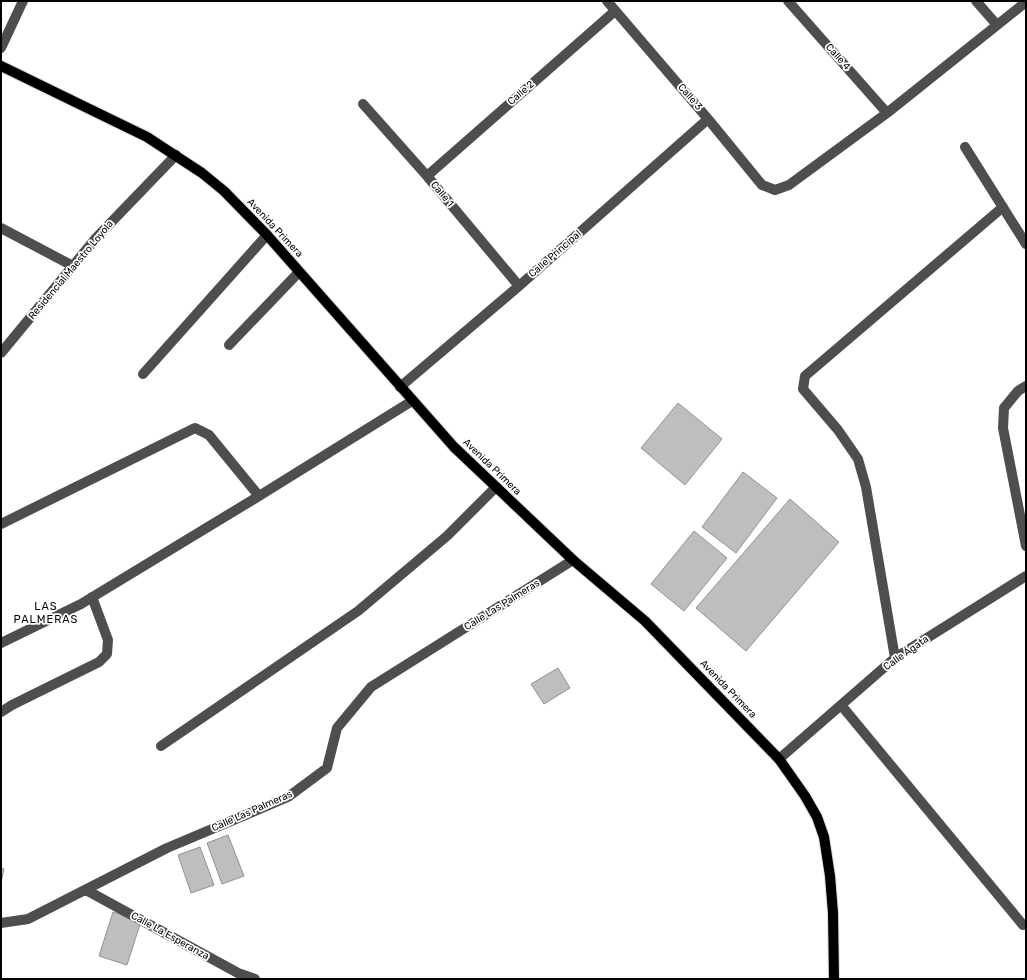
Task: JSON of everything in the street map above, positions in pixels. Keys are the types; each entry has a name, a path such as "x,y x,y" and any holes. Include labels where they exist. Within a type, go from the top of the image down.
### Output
{"main road":[{"name":"Avenida Primera","path":"1,66 147,137 202,173 224,191 267,235 454,447 573,560 645,621 779,758 805,796 824,837 831,891 834,979"}],"street":[{"path":"1,48 23,1"},
{"name":"Calle 3","path":"607,1 708,118 762,185 775,190 789,185 887,113"},
{"name":"Calle 4","path":"788,1 887,113"},
{"path":"976,1 997,25"},
{"path":"887,113 1026,2"},
{"name":"Calle 2","path":"427,176 614,10"},
{"name":"Calle 1","path":"363,104 427,176 519,286"},
{"name":"Calle Principal","path":"400,387 519,286 708,118"},
{"path":"965,147 1026,244"},
{"name":"Residencial Maestro Loyola","path":"1,353 96,238 176,155"},
{"path":"895,658 866,486 858,459 838,430 803,389 805,376 1003,206"},
{"path":"1,228 73,266"},
{"path":"143,374 267,235"},
{"path":"229,345 300,272"},
{"path":"1026,386 1018,391 1004,408 1003,428 1026,546"},
{"path":"1,643 81,604 412,401"},
{"path":"1,524 195,428 209,435 259,496"},
{"path":"161,746 358,611 447,536 496,488"},
{"name":"Calle Las Palmeras","path":"1,923 28,919 167,848 288,797 327,768 337,728 370,687 573,560"},
{"name":"Calle Ágata","path":"779,758 895,658 1026,576"},
{"path":"1,712 12,705 99,662 107,654 108,640 92,597"},
{"path":"841,705 1023,925"},
{"name":"Calle La Esperanza","path":"86,890 238,973 255,979"}],"building":[{"path":"678,403 722,439 685,485 641,448"},
{"path":"743,472 777,498 736,553 702,527"},
{"path":"790,499 839,542 746,651 696,608"},
{"path":"694,531 727,558 684,611 651,584"},
{"path":"558,668 570,688 544,704 531,684"},
{"path":"228,835 244,876 222,884 207,843"},
{"path":"200,847 214,885 191,893 178,855"},
{"path":"1,868 4,869 1,883"},
{"path":"113,912 141,921 127,965 99,956"}],"district":[{"name":"LAS PALMERAS","path":"46,612"}]}
